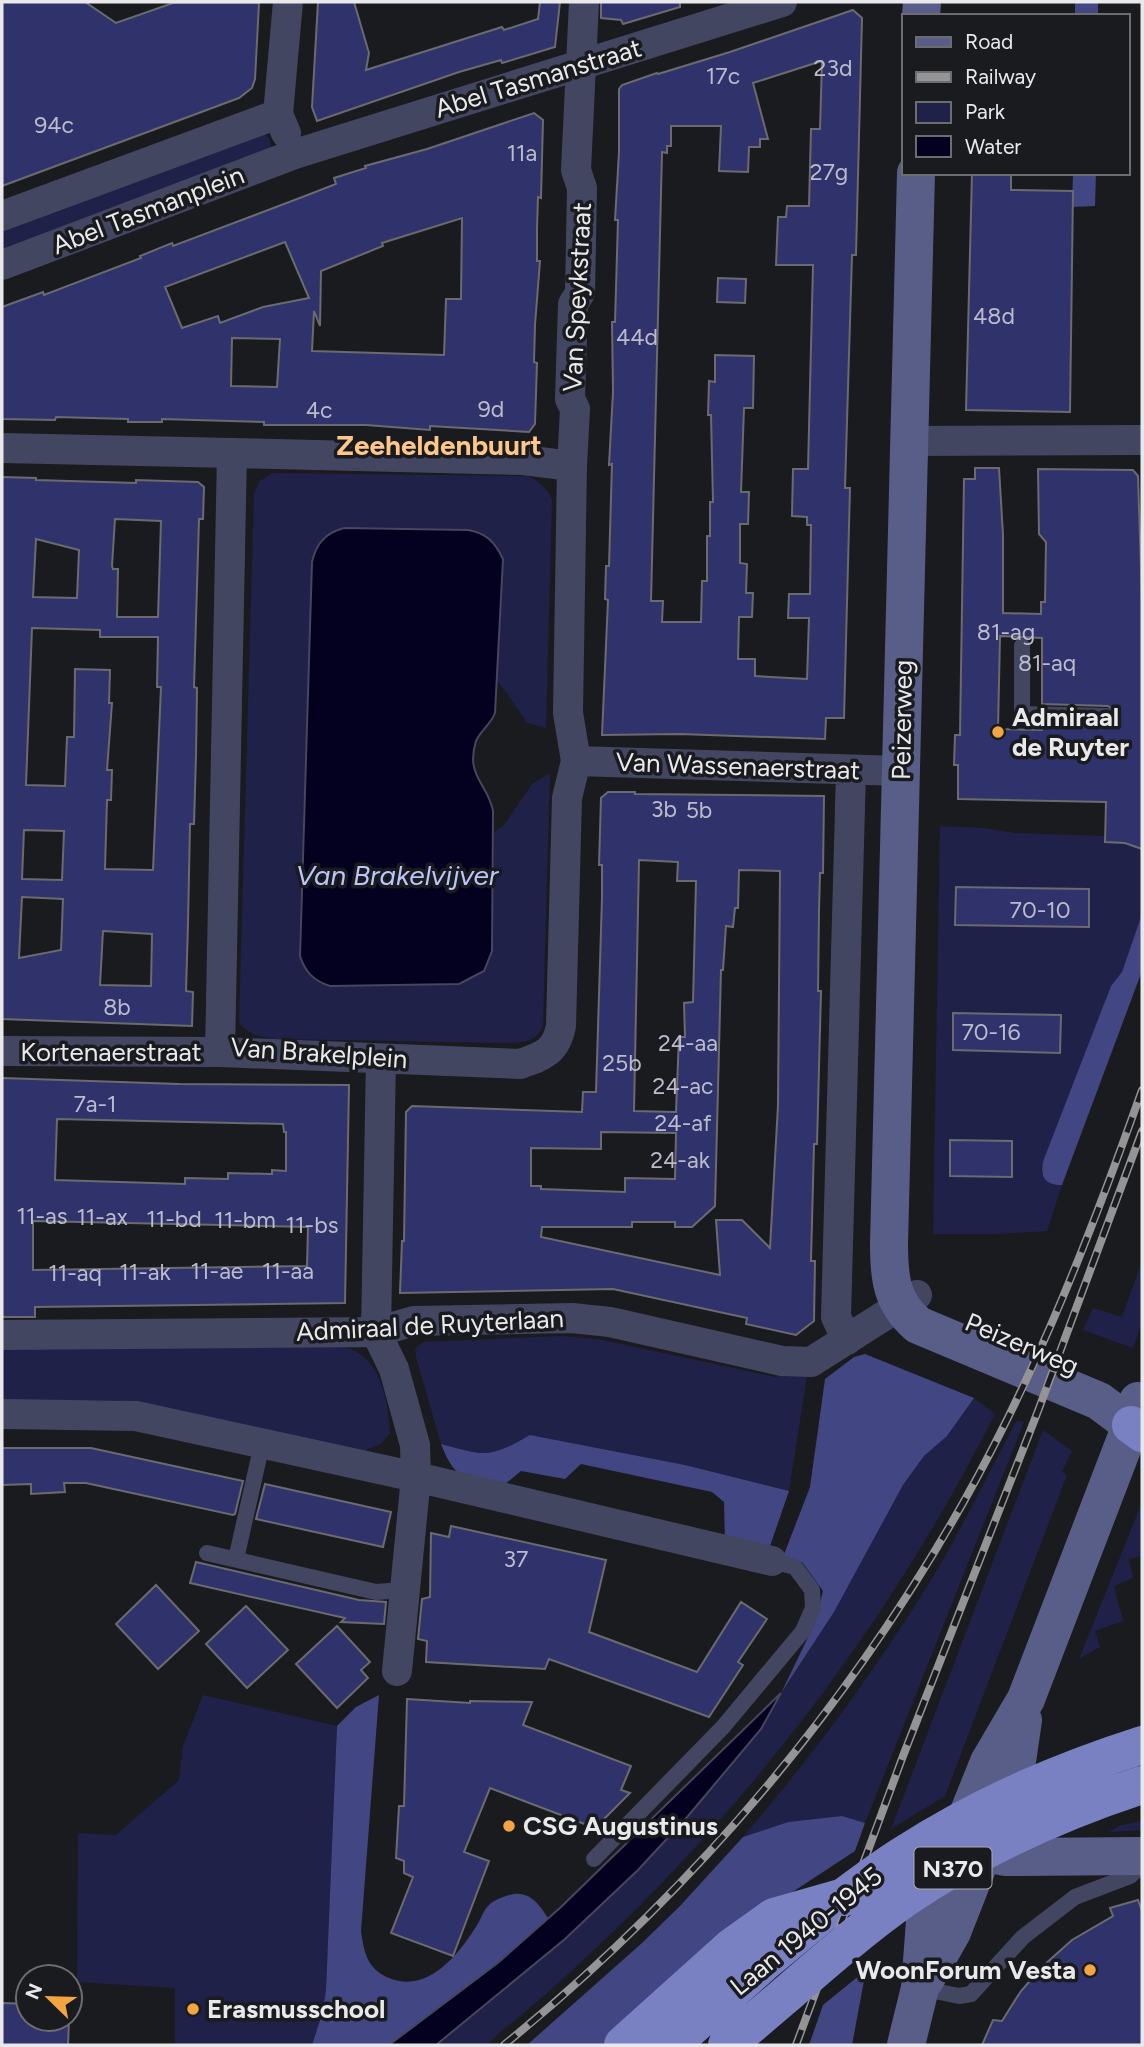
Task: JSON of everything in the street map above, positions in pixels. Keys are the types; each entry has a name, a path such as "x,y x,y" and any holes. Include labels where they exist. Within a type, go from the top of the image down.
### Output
{"highway":[{"name":"Laan 1940-1945","path":"671,2045 762,1964 844,1897 905,1853 1026,1789 1142,1745"},
{"name":"Laan 1940-1945","path":"727,2045 842,1946 960,1863 1083,1804 1142,1785"},
{"name":"N370","path":"622,2045 732,1947 774,1917 844,1897"},
{"name":"N370","path":"761,2045 788,1993"}],"main road":[{"name":"Peizerweg","path":"906,2045 920,1988 925,1921 979,1836 1016,1768 1027,1699 1139,1416 918,1325 909,1300 891,1267 889,1244 916,175"},
{"path":"979,1836 1043,1838 1142,1835"},
{"path":"979,1836 1015,1857 1142,1856"}],"street":[{"path":"288,2 278,114 295,154"},
{"name":"Van Speykstraat","path":"572,466 575,409 570,399 573,304 580,293 582,188 576,170 584,2"},
{"name":"Abel Tasmanstraat","path":"295,154 782,2"},
{"name":"Abel Tasmanplein","path":"2,216 278,114"},
{"name":"Abel Tasmanplein","path":"2,265 295,154"},
{"path":"910,441 1142,440"},
{"path":"2,448 523,460 572,466"},
{"name":"Van Brakelplein","path":"232,453 220,1052 381,1059 520,1064 541,1057 558,1042 561,1026 567,798 576,761 568,713 572,466"},
{"name":"Van Wassenaerstraat","path":"576,761 901,771"},
{"name":"Peizerweg","path":"847,1340 836,1317 851,771"},
{"name":"Kortenaerstraat","path":"2,1051 220,1052"},
{"path":"381,1059 376,1332 394,1369 415,1445 416,1478 397,1671"},
{"name":"Admiraal de Ruyterlaan","path":"2,1335 376,1332 414,1321 572,1318 610,1322 782,1362 800,1363 811,1362 909,1300"},
{"path":"2,1414 136,1416 772,1561"}],"lane":[{"path":"1022,646 1022,713 1107,716"},
{"path":"236,1559 262,1444"},
{"path":"208,1553 376,1592 404,1590"},
{"path":"594,1859 723,1727 803,1632 813,1608 812,1590 795,1567 772,1561"},
{"path":"920,1988 959,1996 971,1994 1023,1937 1075,1897 1130,1877 1142,1866"}],"green space":[{"path":"263,132 269,138 271,148 2,259 2,230"},
{"path":"273,473 527,476 542,485 552,499 546,728 527,723 497,681 503,559 478,532 344,528 312,562 299,945 304,966 311,976 330,986 459,984 484,971 492,950 494,832 504,825 532,784 550,773 543,1025 533,1038 524,1042 506,1043 277,1039 251,1033 239,1022 254,493 260,481"},
{"path":"940,826 1015,833 1105,836 1105,842 1125,843 1142,849 1142,914 1122,972 1111,986 1041,1170 1049,1182 1062,1185 1047,1231 933,1234"},
{"path":"1142,1261 1142,1323 1133,1348 1083,1330 1093,1308 1122,1317"},
{"path":"562,1336 598,1339 776,1377 791,1371 807,1376 789,1491 685,1465 530,1435 496,1453 480,1455 441,1444 415,1349 423,1342"},
{"path":"344,1347 367,1359 380,1381 387,1407 390,1433 381,1444 367,1449 368,1459 117,1400 2,1402 2,1349"},
{"path":"974,1398 995,1414 953,1492 908,1568 859,1642 807,1714 752,1782 694,1849 632,1913 490,2042 479,2046 436,2045 565,1939 638,1870 688,1816 761,1729 834,1612 903,1485 924,1456 947,1436"},
{"path":"1017,1420 1024,1422 865,1823 842,1816 788,1822 743,1837 838,1718 881,1657 948,1551"},
{"path":"1043,1430 1072,1451 1062,1472 1067,1475 945,1796 891,1829"},
{"path":"1142,1502 1142,1556 1129,1559 1133,1578 1114,1586 1123,1621 1095,1631 1100,1647 1079,1659"},
{"path":"203,1695 337,1726 326,1990 312,2045 175,2045 175,1988 84,1982 84,1963 77,1963 78,1833 116,1835 179,1780 183,1746"},
{"path":"1142,1821 1142,1830 1109,1832 1121,1825"}],"shaded area":[{"path":"1075,2 1098,2 1098,14 1075,14"},
{"path":"1073,175 1096,175 1095,206 1072,207"},
{"path":"1142,914 1142,971 1062,1185 1051,1184 1043,1175 1044,1159 1111,986 1122,972"},
{"path":"865,1354 974,1398 947,1436 924,1456 903,1485 834,1612 781,1693 815,1623 823,1591 802,1562 783,1557 810,1487 825,1379 854,1357"},
{"path":"530,1435 685,1465 789,1491 768,1552 725,1543 724,1502 712,1492 581,1464 565,1479 521,1471 504,1485 481,1481 458,1472 446,1457 441,1444 487,1453 505,1448"},
{"path":"379,1695 361,1931 365,1953 371,1965 389,1978 403,1982 417,1981 429,1976 452,1959 490,1904 513,1894 531,1898 548,1918 499,1962 389,2045 312,2045 326,1990 337,1726 356,1707"},
{"path":"842,1816 865,1823 855,1851 785,1897 607,2045 527,2045 642,1943 743,1837 788,1822"},
{"path":"866,1970 852,2045 809,2045 823,2005"}],"water":[{"name":"Van Brakelvijver","path":"344,528 468,530 489,539 503,559 495,713 478,737 473,753 475,771 493,811 492,951 484,971 459,984 330,986 311,975 300,956 312,562 322,540"},
{"path":"781,1693 761,1729 688,1816 638,1870 565,1939 436,2045 389,2045 499,1962 561,1907"}],"building":[{"path":"2,2 85,2 116,23 173,3 259,3 255,79 252,88 239,98 2,186"},
{"path":"318,2 354,2 369,53 366,70 502,27 504,30 538,19 540,2 560,2 555,47 502,63 501,60 459,72 317,121 312,107"},
{"path":"601,2 680,2 680,7 623,24 621,20 601,18"},
{"path":"853,10 862,18 856,255 852,255 845,488 850,488 844,718 826,718 825,739 680,734 602,735 608,600 605,599 606,566 609,566 612,464 609,465 613,392 612,322 615,322 618,220 615,220 619,89 622,85 657,73 730,52","holes":["822,61 820,129 811,129 809,206 787,206 786,217 778,217 776,265 813,265 808,469 793,469 792,516 807,517 807,525 811,525 810,594 789,594 788,618 809,618 807,679 755,676 755,659 738,659 739,617 752,617 753,593 746,593 747,564 740,563 740,524 748,524 749,492 741,492 744,408 753,408 754,356 715,355 715,382 709,381 708,415 711,415 713,502 710,502 710,536 707,536 707,581 702,581 701,622 662,622 663,601 651,601 662,152 667,153 667,146 671,146 671,126 721,126 719,171 748,172 749,147 760,147 760,139 768,139 753,83"]},
{"path":"534,113 543,120 541,198 538,197 537,228 537,261 540,261 535,325 535,424 529,432 430,426 430,430 366,425 264,425 264,422 162,419 162,422 128,422 128,419 56,417 55,420 2,419 2,307 43,292 44,295 141,258 140,256 172,243 173,246 336,184 334,178 366,168 365,166 427,149","holes":["462,218 461,299 446,299 444,355 312,351 314,311 320,326 321,271 383,246 382,243","285,242 309,298 263,307 220,323 218,316 182,328 165,287","232,338 280,339 277,387 231,386"]},
{"path":"972,175 1011,175 1011,190 1073,191 1070,412 966,410"},
{"path":"718,278 746,279 745,303 717,302"},
{"path":"975,468 999,468 1003,535 1003,613 1041,614 1041,602 1045,602 1046,542 1039,534 1038,469 1133,470 1138,476 1142,600 1142,849 1125,843 1105,842 1106,802 958,799 958,765 954,765 955,735 960,735 964,479 975,479","holes":["1000,636 1042,638 1042,704 1108,706 1116,712 1116,722 1107,726 1042,725 1042,730 998,729"]},
{"path":"2,477 136,483 136,480 198,482 204,487 203,519 199,519 194,687 197,688 196,755 194,824 190,824 186,991 193,992 192,1026 2,1019","holes":["115,519 161,521 158,617 117,617 118,569 113,569","36,539 79,550 77,598 33,597","32,628 100,630 100,637 158,637 157,687 161,687 153,870 105,869 107,800 111,800 112,770 107,770 112,703 109,703 110,670 75,669 74,737 67,737 65,786 26,785","24,830 64,831 62,880 22,879","22,897 63,899 61,950 19,958","103,931 152,934 151,986 100,985"]},
{"path":"608,792 824,796 823,873 820,873 819,911 818,991 821,991 817,1144 814,1144 811,1261 815,1261 814,1321 796,1335 746,1324 747,1318 613,1289 400,1293 404,1241 406,1112 412,1106 582,1112 583,1092 596,1092 602,898 602,865 599,865 601,798","holes":["639,860 678,862 677,881 696,881 693,1002 684,1003 685,1037 679,1037 676,1112 634,1111","739,870 780,871 778,1105 770,1248 742,1220 716,1220 720,1275 541,1237 542,1227 632,1227 632,1222 675,1222 675,1227 692,1227 715,1206 721,970 726,926 733,927 735,908 738,908","601,1132 676,1133 675,1179 625,1178 625,1192 541,1189 541,1186 531,1186 531,1148 601,1149"]},
{"path":"956,887 1089,889 1089,927 955,925"},
{"path":"953,1013 1061,1015 1060,1053 953,1050"},
{"path":"2,1078 179,1084 349,1085 345,1303 35,1307 35,1317 2,1317","holes":["57,1119 283,1124 286,1132 286,1171 272,1170 272,1174 228,1173 228,1179 185,1178 185,1184 55,1180","33,1221 308,1227 307,1266 33,1270"]},
{"path":"950,1140 1012,1141 1012,1177 950,1176"},
{"path":"2,1448 91,1448 243,1481 233,1515 86,1483 64,1483 65,1492 31,1494 31,1484 2,1485"},
{"path":"265,1484 391,1512 383,1547 256,1519"},
{"path":"451,1526 606,1560 589,1632 697,1672 741,1602 767,1619 738,1662 743,1665 709,1717 549,1659 545,1669 426,1662 427,1641 418,1639 422,1599 430,1597 431,1533 449,1537"},
{"path":"196,1562 359,1600 386,1602 384,1624 341,1622 345,1618 190,1583"},
{"path":"156,1585 199,1631 158,1669 116,1624"},
{"path":"246,1606 288,1650 247,1688 206,1644"},
{"path":"337,1626 370,1662 361,1670 368,1678 337,1708 296,1664"},
{"path":"407,1699 470,1703 532,1702 523,1725 631,1766 621,1790 630,1793 595,1828 490,1788 464,1852 489,1861 453,1956 391,1933 413,1877 404,1873 404,1861 396,1858 399,1806 404,1806"},
{"name":"WoonForum Vesta","path":"1138,1900 1142,1911 1142,2045 982,2045 993,2020 1002,2021 1021,1991 1043,1966 1072,1940 1113,1916 1110,1908"},
{"path":"2,2003 14,2003 14,2033 68,2033 68,2045 2,2045"}],"railway":[{"path":"504,2045 638,1926 700,1862 815,1726 868,1654 963,1503 1015,1403 1062,1300 1142,1090"},
{"path":"796,2045 903,1756 1038,1411 1142,1131"}],"place":[{"name":"Admiraal de Ruyter","path":"998,732"},
{"name":"CSG Augustinus","path":"509,1826"},
{"name":"WoonForum Vesta","path":"1090,1970"},
{"name":"Erasmusschool","path":"193,2009"}],"district":[{"name":"Zeeheldenbuurt","path":"439,445"}]}
